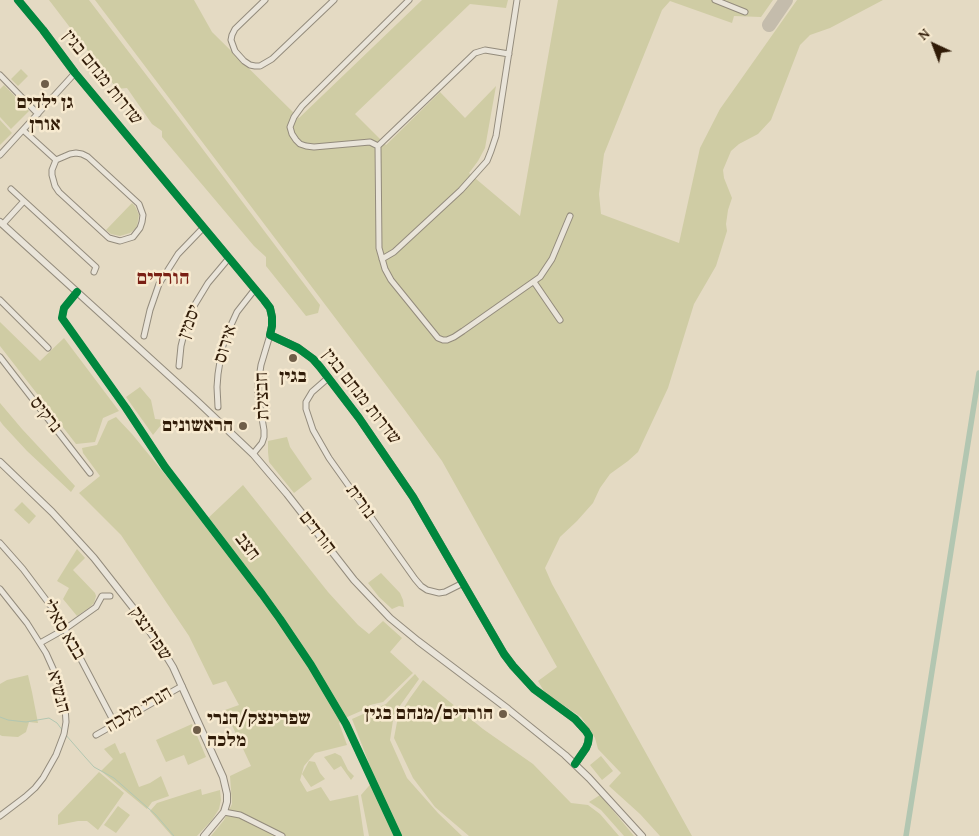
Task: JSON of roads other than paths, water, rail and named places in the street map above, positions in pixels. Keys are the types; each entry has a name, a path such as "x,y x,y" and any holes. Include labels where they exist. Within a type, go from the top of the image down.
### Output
{"street":[{"name":"שדרות מנחם בגין","path":"18,0 38,23 75,73 270,308 272,317 270,335 306,353 320,367 378,444 410,491 504,654 534,689 575,720 586,731 589,736 588,742 575,764"},
{"path":"264,0 235,29 232,35 231,40 235,51 250,65 260,66 272,59 334,0"},
{"path":"378,146 370,142 314,147 300,144 292,134 290,127 302,106 410,0"},
{"path":"382,259 394,252 461,190 486,161 496,136 517,0"},
{"path":"715,0 745,12"},
{"path":"509,54 484,50 475,53 378,146 379,248 385,269 391,280 438,338 447,340 540,277 552,258 570,216"},
{"path":"0,155 75,73"},
{"path":"0,75 38,114"},
{"path":"23,130 56,160"},
{"path":"70,154 82,154 88,157 139,204 143,215 140,228 133,237 120,241 109,238 59,192 52,175 56,160 70,154"},
{"path":"11,189 96,267 94,272"},
{"path":"1,223 24,200"},
{"name":"הורדים","path":"1,223 252,454 287,494 354,580 390,618 555,746 575,764 642,836"},
{"path":"144,336 159,284 178,254 204,228"},
{"name":"יסמין","path":"178,366 185,330 194,306 208,283 229,258"},
{"path":"534,282 560,320"},
{"name":"אירוס","path":"218,407 218,374 226,336 237,312 255,289"},
{"name":"חצב","path":"77,292 64,308 62,318 165,467 262,594 311,665 352,736 398,836"},
{"path":"0,300 48,348"},
{"name":"חבצלת","path":"252,454 262,443 264,437 258,395 259,376 270,335"},
{"name":"נרקיס","path":"0,357 90,473"},
{"name":"נורית","path":"328,378 308,397 306,409 313,430 329,458 415,579 422,586 427,590 439,593 463,583"},
{"name":"שפרינצק","path":"0,462 52,512 100,566 129,602 162,649 182,686 226,785 227,802 224,812"},
{"name":"בבא סאלי","path":"0,543 23,569 50,605 115,724"},
{"name":"הנשיא","path":"0,589 27,622 55,673 65,707 66,722 64,734 56,755 43,778 28,794 0,816"},
{"path":"40,643 65,630 96,607 102,596 110,596"},
{"name":"הנרי מלכה","path":"96,735 182,686"},
{"path":"204,836 224,812 240,815 282,836"}],"waterway":[{"path":"906,836 979,373"},
{"path":"0,717 26,722 49,718 57,723 63,731"},
{"path":"65,734 94,767 114,778 156,815 174,836"}],"place":[{"name":"גן ילדים אורן","path":"45,84"},
{"name":"בגין","path":"293,358"},
{"name":"הראשונים","path":"243,426"},
{"name":"הורדים/מנחם בגין","path":"503,714"},
{"name":"שפרינצק/הנרי מלכה","path":"197,730"}],"district":[{"name":"הורדים","path":"163,279"}]}
